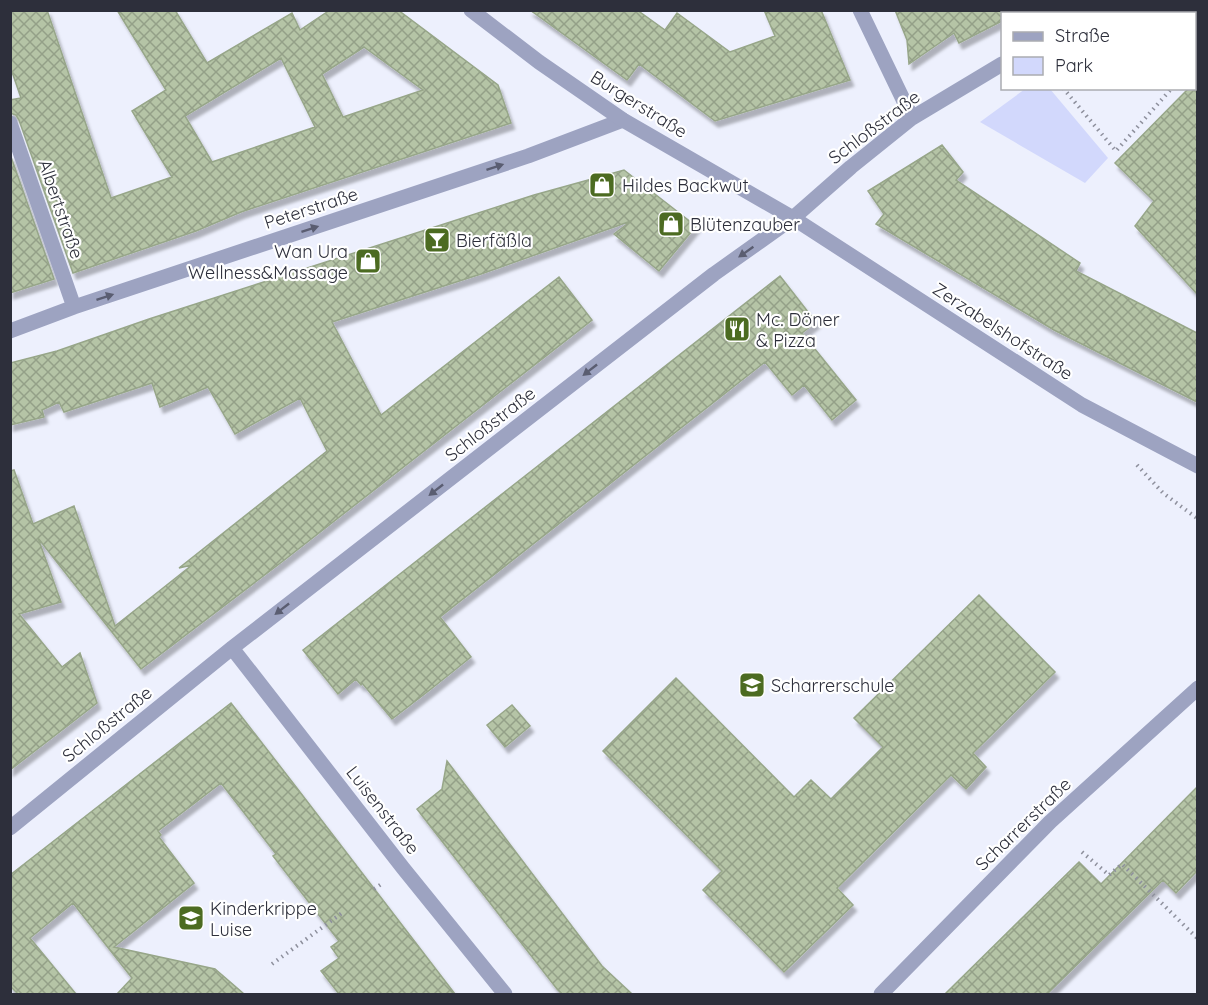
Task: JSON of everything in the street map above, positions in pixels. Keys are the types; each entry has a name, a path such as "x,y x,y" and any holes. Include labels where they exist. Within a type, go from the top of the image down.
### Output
{"street":[{"name":"Burgerstraße","path":"471,10 539,62 623,120 794,218"},
{"path":"860,10 912,118"},
{"name":"Schloßstraße","path":"10,828 232,648 714,274 794,218 851,167 912,118 1001,65"},
{"name":"Peterstraße","path":"10,331 74,307 528,156 623,120"},
{"name":"Albertstraße","path":"10,123 74,307"},
{"name":"Zerzabelshofstraße","path":"794,218 1082,405 1197,466"},
{"name":"Luisenstraße","path":"232,648 403,868 505,994"},
{"name":"Scharrerstraße","path":"881,994 1050,822 1197,688"}],"path":[{"path":"1065,90 1116,151 1170,90"},
{"path":"1082,852 1109,875 1122,864 1197,939"},
{"path":"272,964 342,913"}],"green space":[{"path":"1024,90 1051,90 1108,158 1085,183 980,122"}],"building":[{"path":"10,10 47,10 111,198 172,177 132,111 166,90 117,10 175,10 207,63 292,13 300,30 330,10 398,10 498,85 511,123 241,212 196,231 73,273 19,120 16,115 10,113 10,100 21,98 10,66","holes":["364,47 423,90 343,117 322,74","281,58 315,127 212,162 185,116"]},
{"path":"530,10 637,10 665,30 677,13 730,52 775,36 764,10 821,10 850,80 715,121 639,64 627,80"},
{"path":"895,10 1024,10 1001,12 1001,22 959,43 954,33 909,64 907,40"},
{"path":"1196,80 1197,294 1135,226 1154,201 1115,163 1187,90 1196,90"},
{"path":"942,145 963,172 956,180 1080,263 1076,271 1197,333 1197,402 1054,330 876,224 884,214 868,191"},
{"path":"10,154 54,279 10,293"},
{"path":"624,170 696,226 659,271 614,234 631,221 481,274 332,322 381,415 559,277 592,320 141,669 38,538 61,602 19,614 62,667 80,653 97,703 10,770 10,471 14,470 33,524 74,506 115,626 192,565 179,568 327,451 300,398 235,434 208,387 160,407 152,383 64,412 59,402 42,410 44,417 10,425 10,363 57,351 149,319 534,195"},
{"path":"780,276 816,322 802,333 856,400 832,420 804,385 792,395 765,362 440,617 471,657 431,689 392,719 356,679 338,694 303,650"},
{"path":"979,595 1055,672 973,753 986,767 966,789 951,775 837,888 853,905 784,972 703,890 722,871 603,751 676,678 794,797 811,780 831,799 883,747 854,718"},
{"path":"231,703 455,994 339,994 321,971 339,958 331,947 339,941 273,856 276,854 221,783 158,831 161,835 159,837 194,883 114,947 215,969 244,994 117,994 132,978 73,903 30,938 76,994 18,994 10,986 10,875"},
{"path":"512,705 530,726 505,747 487,725"},
{"path":"447,761 602,966 632,994 562,994 557,989 417,809 442,789"},
{"path":"1197,787 1197,871 1176,893 1163,880 1047,994 945,994 1079,862 1101,884"}],"place":[{"name":"Hildes Backwut","path":"602,185"},
{"name":"Blütenzauber","path":"671,224"},
{"name":"Bierfäßla","path":"437,240"},
{"name":"Wan Ura Wellness&Massage","path":"368,261"},
{"name":"Mc. Döner & Pizza","path":"737,329"},
{"name":"Scharrerschule","path":"752,685"},
{"name":"Kinderkrippe Luise","path":"191,918"}]}
